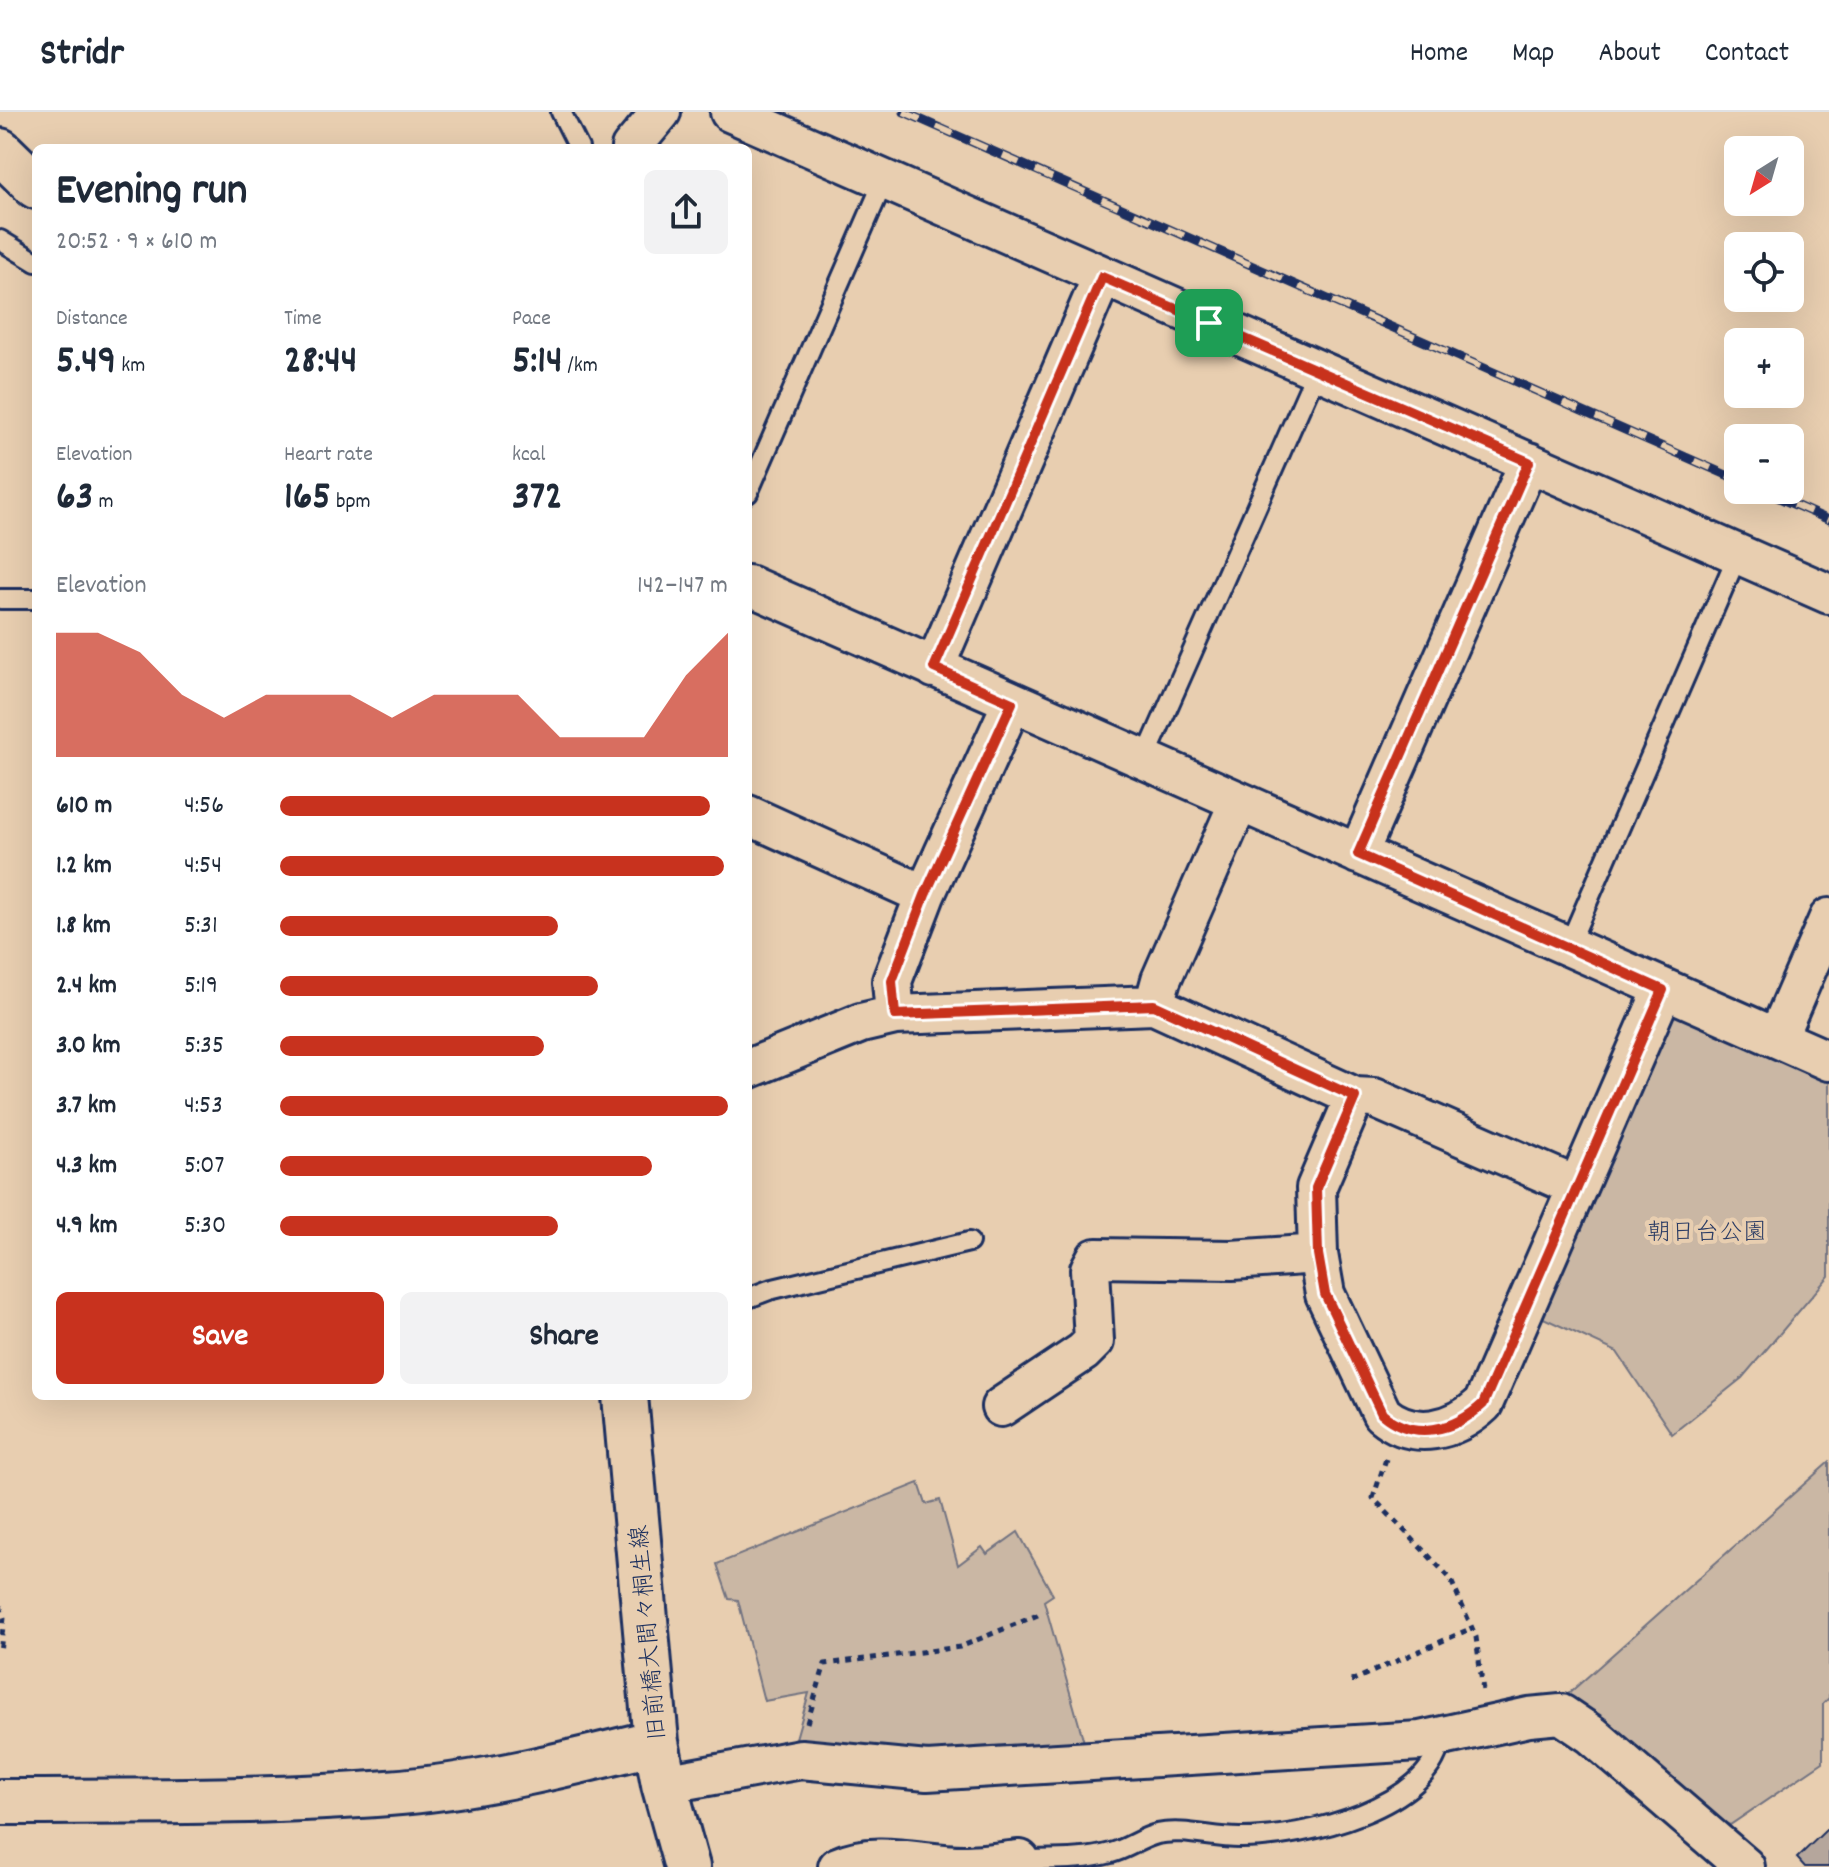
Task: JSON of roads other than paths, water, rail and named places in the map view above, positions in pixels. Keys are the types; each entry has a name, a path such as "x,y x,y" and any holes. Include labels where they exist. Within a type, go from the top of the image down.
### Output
{"street":[{"path":"634,144 661,112"},
{"path":"730,112 1829,594"},
{"path":"0,151 32,182"},
{"path":"934,668 1102,277"},
{"path":"1358,854 1529,462"},
{"path":"752,587 1829,1061"},
{"path":"895,1015 892,981 925,895 1012,703"},
{"path":"1154,1005 1161,980 1239,802"},
{"path":"752,817 925,895"},
{"path":"1777,1038 1829,918"},
{"path":"1355,1097 1316,1188 1318,1254 1332,1312 1382,1414 1397,1427 1410,1430 1455,1425 1483,1404 1575,1186 1663,990"},
{"path":"752,1067 861,1023 895,1015 1154,1005 1355,1097 1374,1098 1575,1186"},
{"path":"1001,1407 1083,1352 1094,1341 1090,1269 1096,1258 1232,1260 1318,1254"},
{"name":"旧前橋大間々桐生線","path":"625,1400 656,1742 687,1867"},
{"path":"664,1784 801,1759 927,1771 1310,1749 1441,1737 1549,1714 1573,1720 1745,1867"},
{"path":"0,1802 270,1799 390,1793 494,1780 656,1742"},
{"path":"838,1867 851,1861 871,1860 962,1865 1020,1860"}],"lane":[{"path":"561,112 577,144"},
{"path":"752,484 885,178"},
{"path":"0,240 32,260"},
{"path":"1144,761 1317,370"},
{"path":"1568,947 1738,554"},
{"path":"0,599 32,599"},
{"path":"752,1296 969,1242"},
{"path":"1020,1860 1094,1857 1158,1834 1238,1839 1276,1835 1365,1813 1429,1771 1440,1752 1441,1737"}],"railway":[{"path":"904,112 1724,474"},
{"path":"1793,504 1829,520"}],"park label":[{"name":"朝日台公園","path":"1707,1231"}]}
